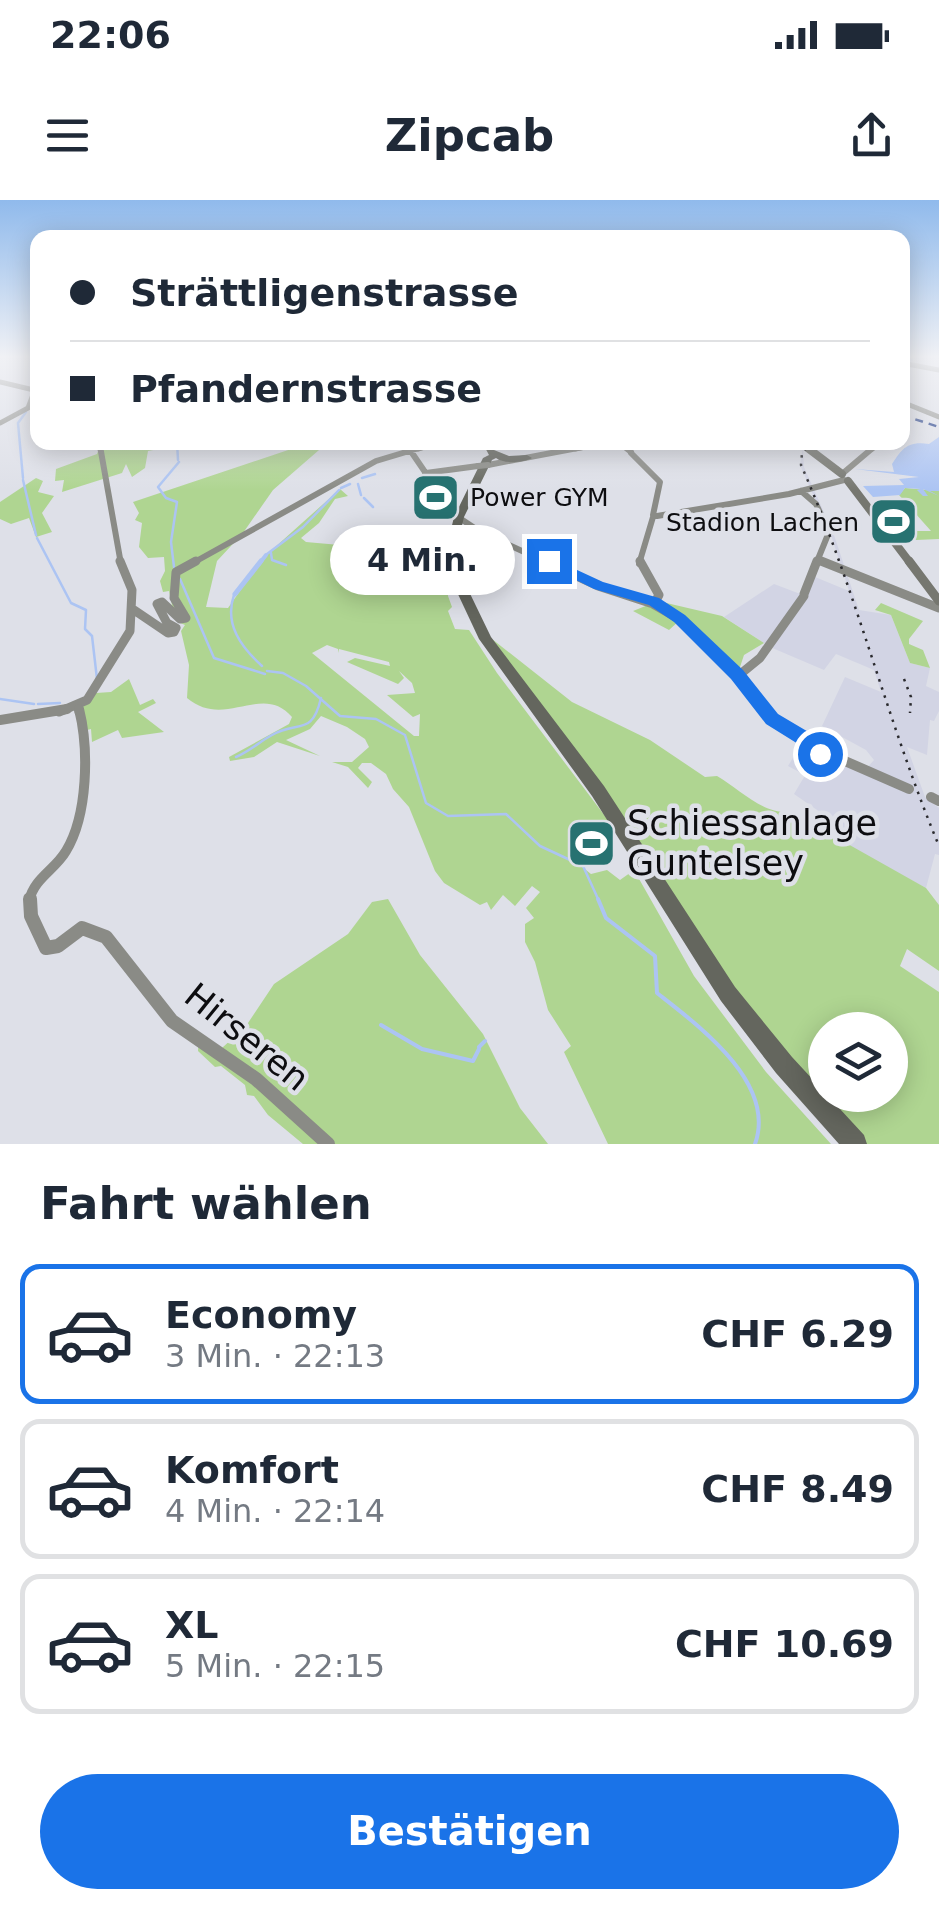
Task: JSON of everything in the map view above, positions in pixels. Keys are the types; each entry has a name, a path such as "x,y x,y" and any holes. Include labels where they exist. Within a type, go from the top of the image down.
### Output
{"highway":[{"path":"485,450 486,464 458,517 452,548 455,575 467,606 489,644 592,782 723,987 777,1057 855,1144"},
{"path":"472,491 474,480 486,464"},
{"path":"486,464 450,538 450,566 460,599 480,635 594,792 730,1005 847,1144"}],"main road":[{"path":"486,464 564,450"},
{"path":"810,450 844,477 939,605"}],"street":[{"path":"0,423 27,409 30,403"},
{"path":"910,405 936,415"},
{"path":"0,720 78,706 91,697 103,680 130,631 134,610 103,477 101,450"},
{"path":"134,610 168,633 175,632 157,604 162,602 180,618 186,618 174,598 174,574 343,478 405,450"},
{"path":"410,450 437,503 478,531 595,584 652,602 683,622 736,675 772,719 819,750 909,788"},
{"path":"628,450 660,484 655,516 639,565 659,594 652,602"},
{"path":"655,516 801,491 844,477 872,450"},
{"path":"424,473 486,464"},
{"path":"736,675 757,660 805,596 829,532 816,504 801,491"},
{"path":"818,560 939,605"},
{"name":"Hirseren","path":"78,706 82,720 81,785 71,841 64,855 36,882 30,901 30,912 46,948 58,946 80,929 100,932 132,966 172,1021 256,1079 325,1142"}],"shaded area":[{"path":"803,450 804,467 834,535 859,610 891,615 910,663 930,668 926,686 939,692 939,711 934,721 930,720 927,755 907,747 925,797 939,808 939,855 935,854 926,888 823,833 830,819 794,794 810,767 803,774 788,766 803,741 815,752 811,763 819,755 865,770 874,760 866,750 822,726 845,677 881,692 874,670 836,654 824,670 770,647 724,617 774,584 803,595 808,594 815,577 849,591 831,535 800,465"}],"green space":[{"path":"98,450 153,450 148,451 145,468 132,477 126,464 122,473 62,492 64,480 55,481 56,469 97,454"},
{"path":"288,450 319,450 273,490 243,533 217,561 206,607 228,608 264,557 340,489 348,496 335,499 319,523 301,538 306,542 362,547 374,543 401,559 433,558 447,565 452,607 448,611 455,629 469,630 611,824 605,824 576,862 591,874 607,870 620,880 634,870 694,976 766,1072 831,1144 608,1144 564,1052 571,1046 548,1010 535,962 525,942 525,924 534,918 526,908 540,892 532,886 515,906 503,895 491,910 487,902 480,905 444,883 435,871 409,807 386,774 371,763 362,763 358,768 372,782 368,788 348,767 332,762 352,762 369,747 365,739 321,716 310,729 286,740 320,756 277,742 254,757 230,761 229,757 289,724 292,717 280,707 268,704 215,710 187,698 189,665 181,631 185,625 178,622 179,611 173,610 169,591 163,592 160,581 165,571 164,557 148,558 139,547 142,523 135,520 139,513 133,502","holes":["327,645 338,649 338,653 339,649 389,662 390,666 355,658 347,662 398,684 404,678 399,671 412,683 415,693 387,695 413,717 420,714 419,736 414,736 312,653"]},
{"path":"36,478 43,481 38,492 54,496 42,513 52,532 36,537 29,518 11,524 0,519 0,502"},
{"path":"905,488 939,491 939,539 916,540 903,531 931,531 899,495"},
{"path":"658,601 722,616 764,643 744,655 738,673 680,620 669,630 633,611"},
{"path":"881,603 923,621 909,644 923,650 930,668 910,663 891,615 875,610"},
{"path":"492,639 572,702 650,740 705,777 717,776 760,805 791,812 926,888 939,905 939,971 907,949 900,966 939,992 939,1144 866,1144 837,1112 908,1112 908,1012 808,1012 808,1079 742,1006"},
{"path":"129,679 140,705 153,699 156,703 138,712 164,732 122,738 118,730 92,742 91,729 83,731 82,705 96,693 111,692"},
{"path":"388,899 420,955 483,1034 520,1108 548,1144 303,1144 268,1115 254,1096 247,1095 245,1085 198,1051 199,1034 222,1048 246,1026 274,984 348,934 372,902"}],"water":[{"path":"939,437 939,491 930,491 939,496 923,489 928,496 923,496 917,490 921,489 905,488 900,495 873,497 863,486 904,485 899,479 919,477 855,469 894,472 892,464 903,450 910,450 915,444 929,444"}],"waterway":[{"path":"23,478 18,423 26,412"},
{"path":"177,450 178,460"},
{"path":"174,567 171,542 177,502 166,498 158,487 179,462"},
{"path":"362,478 375,474"},
{"path":"23,480 36,535"},
{"path":"341,488 350,484"},
{"path":"358,484 361,495"},
{"path":"267,554 303,527 339,490"},
{"path":"364,498 373,507"},
{"path":"37,538 71,603 86,610 85,629 92,636 97,679"},
{"path":"271,553 272,560 286,565"},
{"path":"259,564 266,555"},
{"path":"235,594 261,561"},
{"path":"180,579 214,658 265,674"},
{"path":"234,595 231,616 236,634 262,666"},
{"path":"267,671 283,673 321,699"},
{"path":"0,699 34,704"},
{"path":"236,757 272,735 308,723 321,699"},
{"path":"321,699 340,716 376,719 405,735 426,803 448,816 506,814 540,846 583,866 599,901"},
{"path":"38,704 60,703"},
{"path":"598,899 606,918 655,956 657,993 712,1039 745,1078 755,1099 759,1121 755,1144"},
{"path":"381,1025 422,1049 473,1061 479,1049"},
{"path":"479,1047 485,1041"}],"ferry route":[{"path":"910,418 939,427"}],"railway":[{"path":"805,450 801,465 939,846"},
{"path":"904,679 911,697 910,713"}],"place":[{"name":"Power GYM","path":"435,497"},
{"name":"Stadion Lachen","path":"894,522"},
{"name":"Schiessanlage Guntelsey","path":"592,843"}],"route":[{"path":"549,561 598,586 654,602 680,619 737,675 772,719 820,749 820,754"}]}
